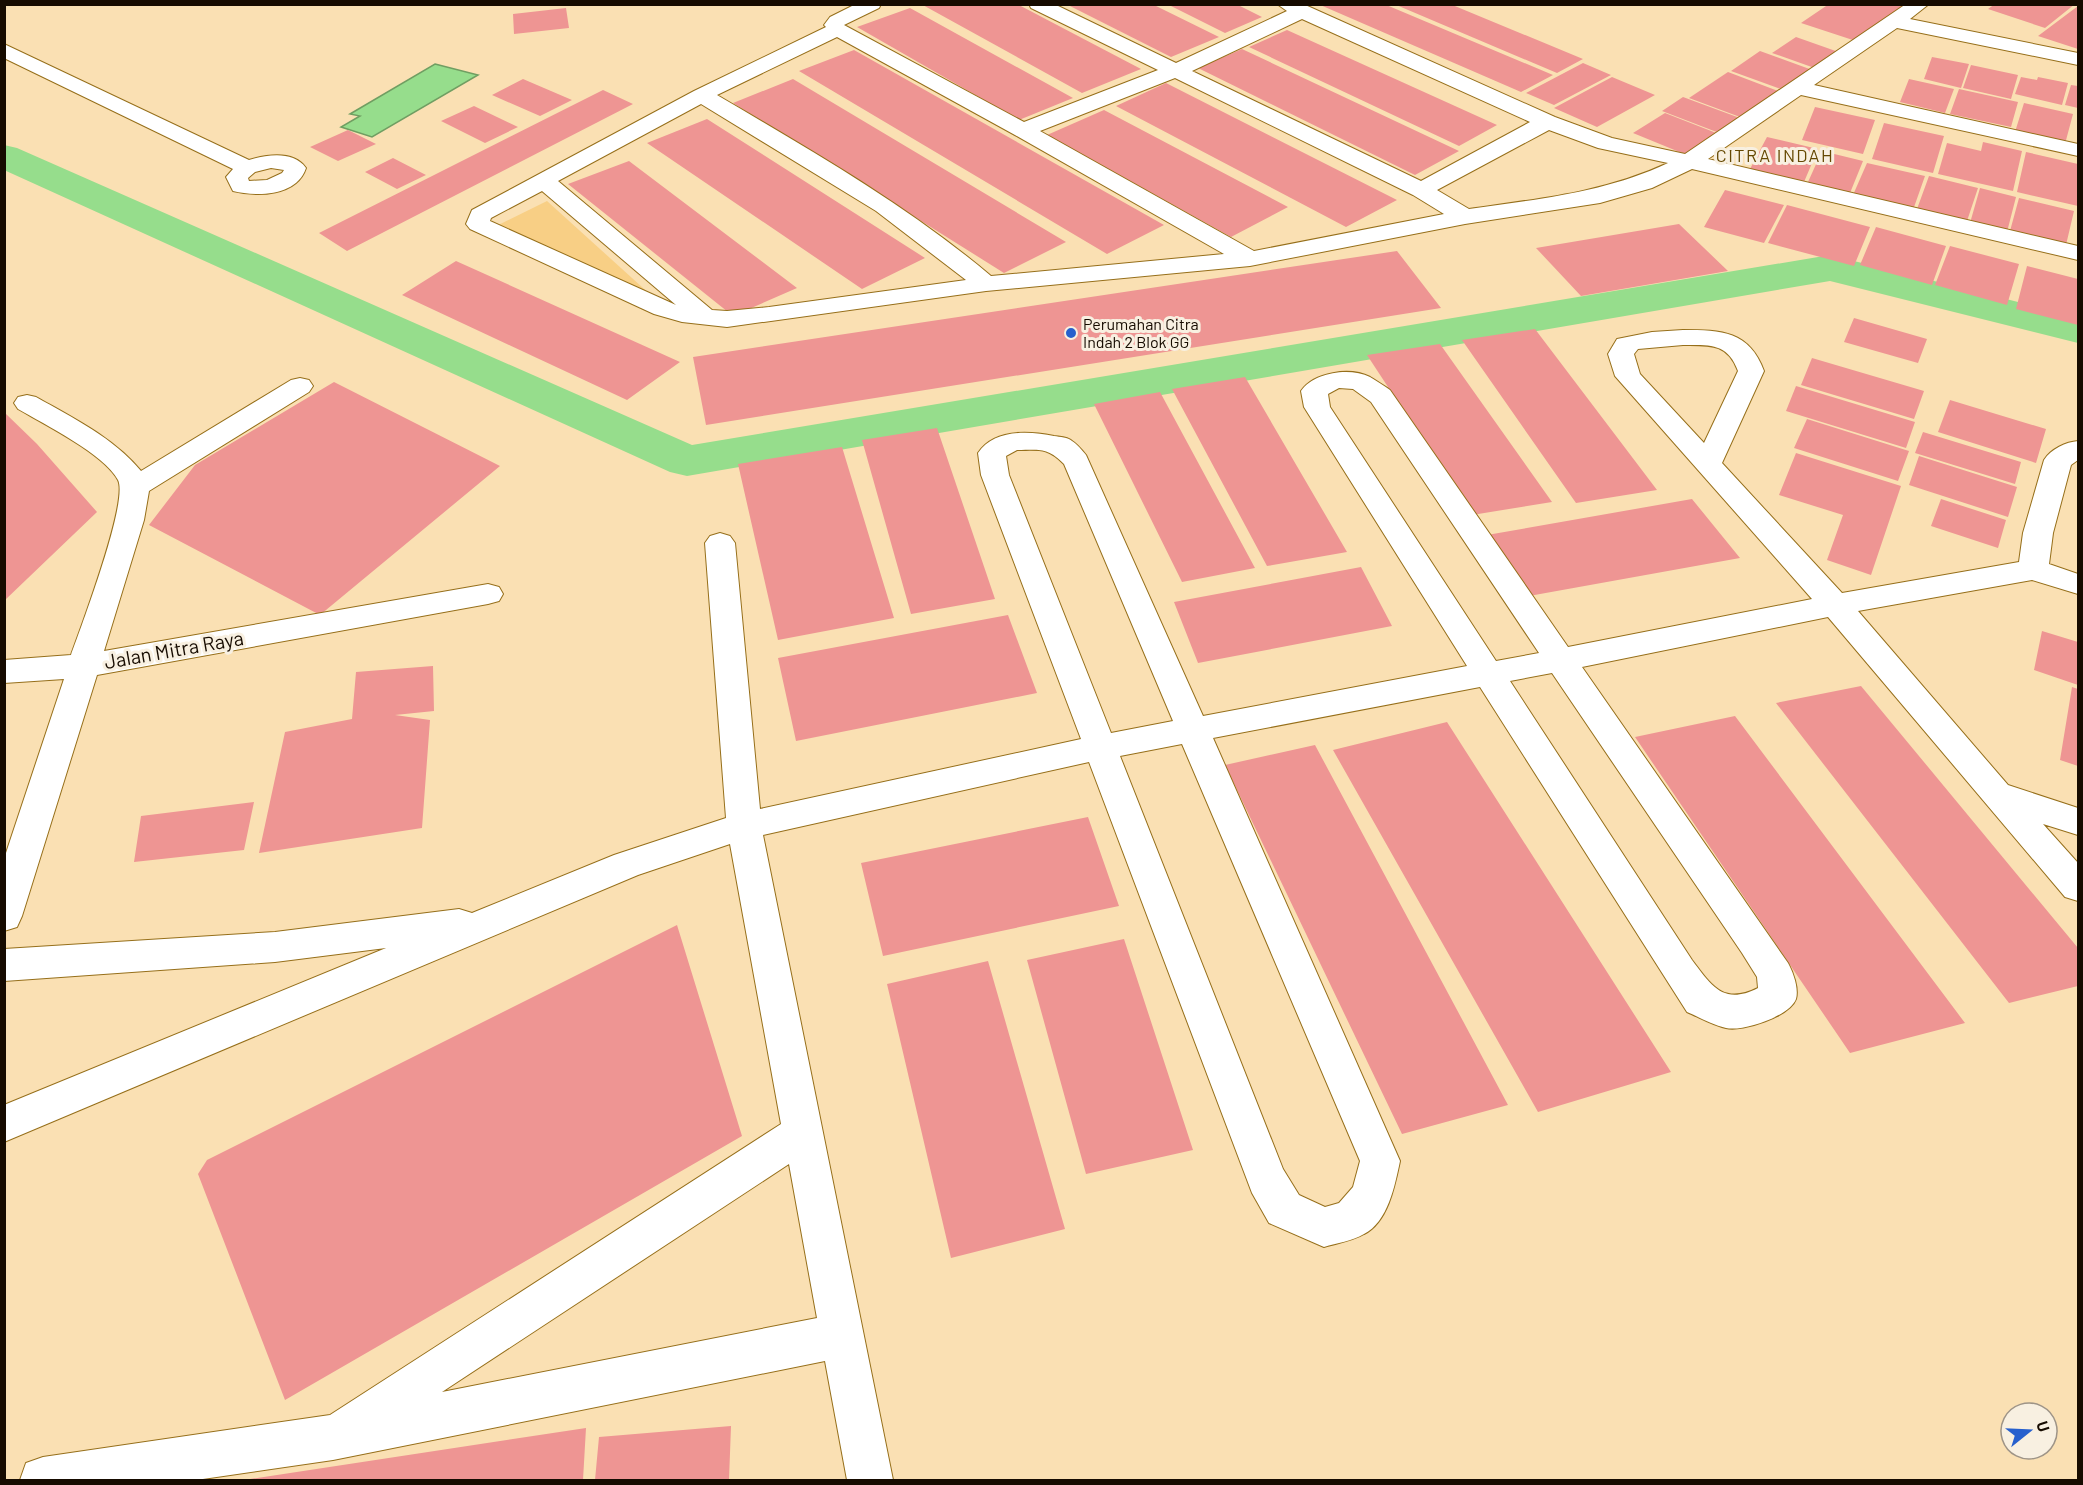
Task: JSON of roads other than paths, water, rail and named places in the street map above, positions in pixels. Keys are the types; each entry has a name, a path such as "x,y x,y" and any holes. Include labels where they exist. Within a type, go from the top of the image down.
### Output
{"street":[{"path":"872,4 837,21 834,25 837,29 1023,130 1250,259"},
{"path":"1038,4 1421,190 1465,217"},
{"path":"837,29 701,95 480,214 478,224 663,309 728,319 986,284 1250,259 1465,217 1600,196 1644,183 1688,162 1920,4"},
{"path":"1023,130 1175,71 1294,8 1547,122 1606,143 1743,173 2079,253"},
{"path":"1894,22 2079,59"},
{"path":"1798,88 2079,150"},
{"path":"701,95 849,183 953,255 986,284"},
{"path":"1421,190 1547,122"},
{"path":"543,180 705,317"},
{"path":"1708,464 1750,371 1745,354 1737,346 1720,339 1648,339 1626,344 1621,354 1628,376 1834,605 2079,887"},
{"path":"1335,380 1360,382 1381,396 1560,660 1755,942 1775,974 1778,996 1757,1007 1728,1012 1700,1000 1486,673 1317,407 1314,391 1335,380"},
{"path":"135,487 300,386"},
{"path":"4,672 82,666 130,520 135,487 125,468 108,453 27,403"},
{"path":"1038,441 1062,446 1076,461 1191,730 1380,1161 1371,1197 1352,1219 1324,1227 1284,1209 1267,1179 1098,748 995,476 992,453 1011,442 1038,441"},
{"path":"2033,570 2038,533 2058,460 2079,450"},
{"path":"720,543 744,826 870,1480"},
{"path":"4,1124 626,865 744,826 1098,748 1834,605 2033,570 2079,584"},
{"name":"Jalan Mitra Raya","path":"4,916 82,666 488,594"},
{"path":"1995,793 2079,822"},
{"path":"4,965 275,947 500,919"},
{"path":"333,1437 803,1132"},
{"path":"44,1480 333,1437 842,1335"}],"lane":[{"path":"4,50 247,167"}],"waterway":[{"path":"4,156 687,461 1830,268 2078,330"}],"place":[{"name":"Perumahan Citra Indah 2 Blok GG","path":"1071,333"}],"district":[{"name":"CITRA INDAH","path":"1775,156"}]}
